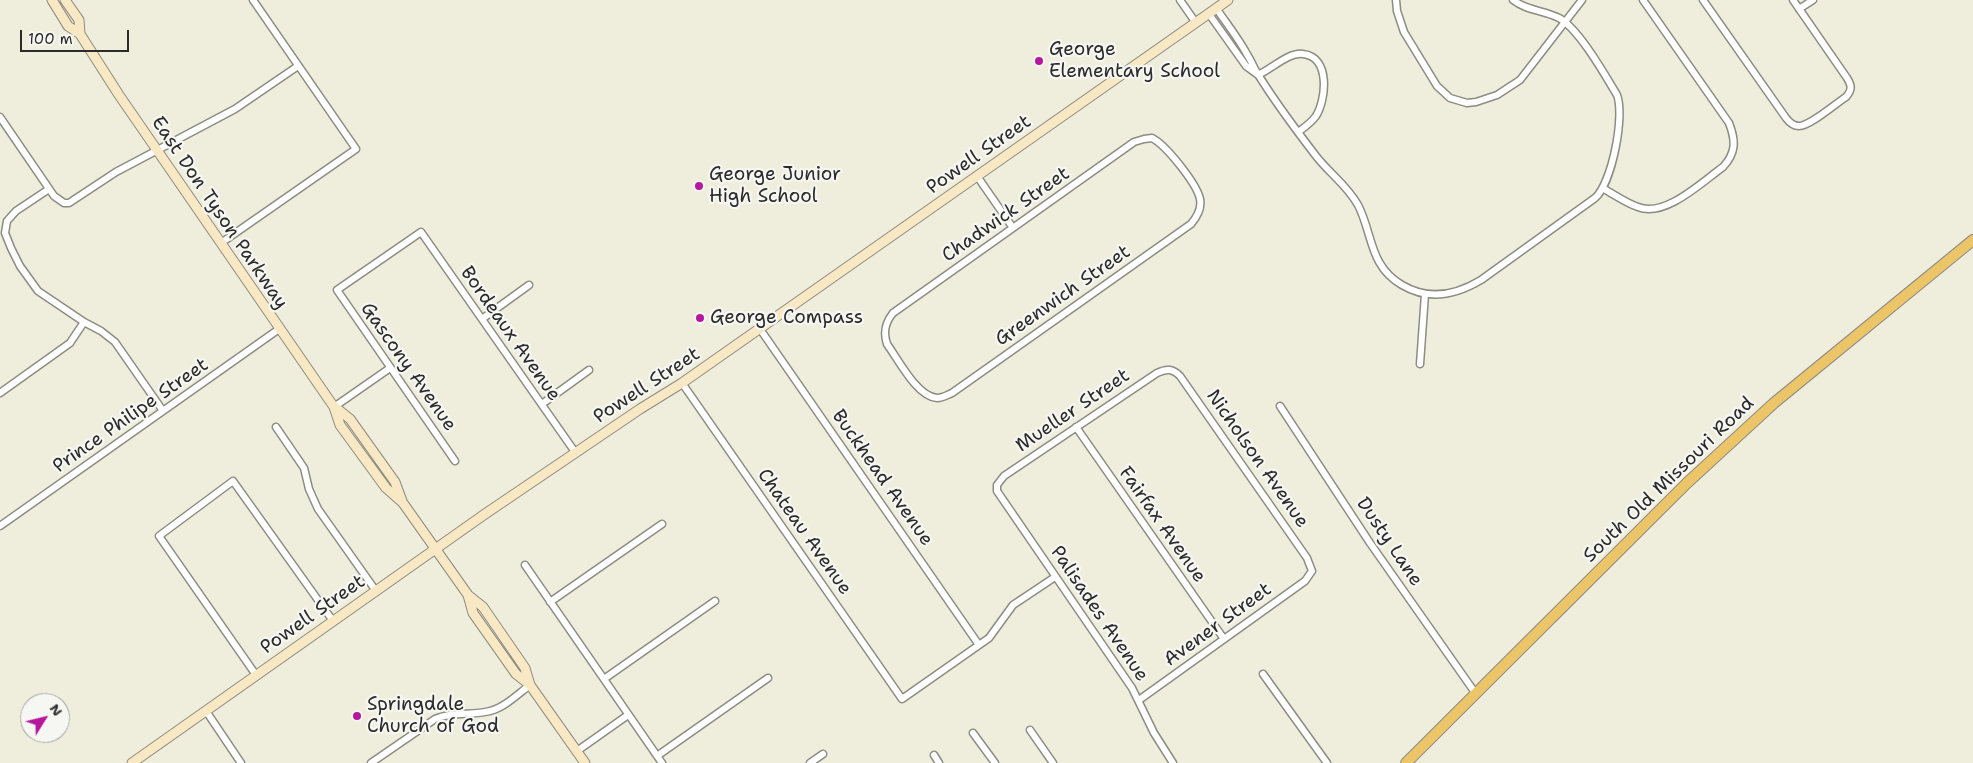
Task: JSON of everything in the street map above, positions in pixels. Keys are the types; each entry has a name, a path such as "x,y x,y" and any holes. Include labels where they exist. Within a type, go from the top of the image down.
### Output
{"main road":[{"name":"South Old Missouri Road","path":"1406,763 1687,483 1774,403 1973,240"}],"street":[{"name":"East Don Tyson Parkway","path":"52,0 68,26 80,34 119,95 279,330 334,407 340,425 386,488 403,503 468,596 473,613 478,621 516,674 530,685 585,763"},
{"name":"East Don Tyson Parkway","path":"65,0 78,20 80,34"},
{"path":"221,243 356,149 253,0"},
{"path":"1180,0 1196,23"},
{"name":"Powell Street","path":"132,763 376,590 576,452 682,383 760,329 1228,0"},
{"path":"1396,0 1397,11 1404,32 1436,86 1450,98 1467,103 1487,99 1516,84 1525,75 1582,0"},
{"path":"1213,11 1238,39 1258,75 1316,157 1357,203 1364,218 1372,248 1382,268 1402,285 1425,294 1447,294 1468,288 1595,198 1604,189 1610,172 1620,117 1620,102 1612,86 1577,34 1565,22 1550,14 1522,6 1513,0"},
{"path":"1604,189 1639,208 1652,210 1667,207 1723,168 1731,159 1735,147 1734,135 1729,123 1643,0"},
{"path":"1703,0 1791,124 1798,126 1806,124 1846,97 1850,92 1850,83 1793,0"},
{"path":"1799,9 1813,0"},
{"path":"1258,75 1270,70 1291,55 1297,54 1310,56 1321,66 1324,77 1319,108 1314,119 1298,132"},
{"path":"0,118 54,196 64,204 74,201 116,172 235,108 298,66"},
{"name":"Chadwick Street","path":"885,328 888,320 894,313 1134,142 1144,138 1152,138 1160,142 1167,149 1196,189 1200,199 1200,210"},
{"path":"977,176 1013,228"},
{"path":"49,189 16,212 7,221 5,233 10,248 32,284 47,299 101,331 114,342 163,412"},
{"name":"Greenwich Street","path":"885,328 884,336 887,344 918,388 926,395 935,398 944,397 1183,230 1196,218 1200,210"},
{"name":"Bordeaux Avenue","path":"337,290 421,232 576,452"},
{"path":"482,319 529,285"},
{"name":"Gascony Avenue","path":"337,290 455,461"},
{"path":"1420,364 1425,294"},
{"path":"0,393 70,343 84,322"},
{"name":"Buckhead Avenue","path":"760,329 979,645"},
{"name":"Prince Philipe Street","path":"0,526 279,330"},
{"path":"334,407 390,368"},
{"name":"Mueller Street","path":"997,485 1004,476 1076,427 1163,369 1170,369"},
{"name":"Nicholson Avenue","path":"1170,369 1180,376 1308,558 1312,571"},
{"path":"542,404 590,370"},
{"name":"Chateau Avenue","path":"682,383 902,699 979,645"},
{"name":"Dusty Lane","path":"1280,406 1370,543 1476,694"},
{"path":"276,427 304,468 309,489 318,509 376,590"},
{"name":"Fairfax Avenue","path":"1076,427 1224,639"},
{"path":"256,675 159,536 233,481 333,621"},
{"name":"Palisades Avenue","path":"997,485 999,497 1139,700 1154,733 1173,763"},
{"path":"550,602 662,524"},
{"path":"524,565 662,763"},
{"name":"Avener Street","path":"1139,700 1304,581 1312,571"},
{"path":"979,645 989,638 1013,605 1055,577"},
{"path":"604,679 715,601"},
{"path":"1263,674 1327,763"},
{"path":"657,756 768,678"},
{"path":"371,763 435,719 446,714 488,711 498,708 530,685"},
{"path":"206,711 242,763"},
{"path":"576,751 628,715"},
{"path":"1030,730 1053,763"},
{"path":"973,733 995,763"},
{"path":"810,763 823,754"},
{"path":"934,755 939,763"}],"place":[{"name":"George Elementary School","path":"1039,61"},
{"name":"George Junior High School","path":"699,186"},
{"name":"George Compass","path":"700,318"},
{"name":"Springdale Church of God","path":"357,716"}]}
